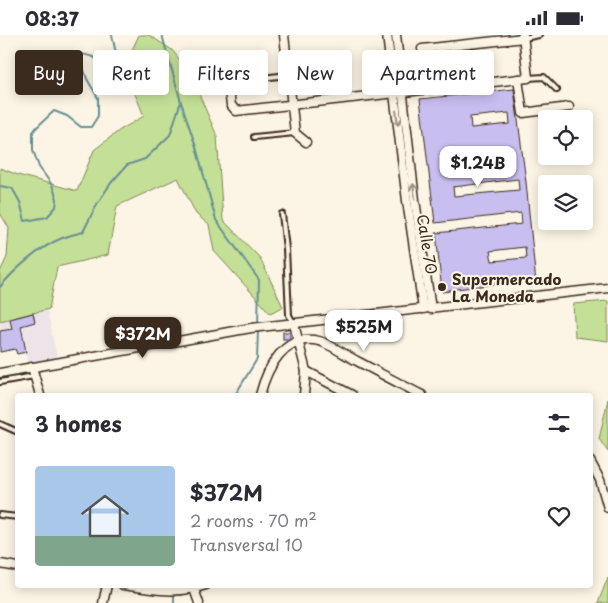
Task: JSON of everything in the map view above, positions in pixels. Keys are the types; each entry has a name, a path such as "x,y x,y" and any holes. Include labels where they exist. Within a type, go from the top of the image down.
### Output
{"street":[{"path":"284,35 286,50"},
{"name":"Calle 70","path":"387,35 389,50"},
{"name":"Calle 70","path":"396,35 398,50"},
{"path":"422,49 524,37 528,78 494,82"},
{"path":"518,79 523,113 569,107"},
{"path":"229,95 230,105 236,111 384,95"},
{"path":"291,95 296,133 306,143"},
{"name":"Calle 70","path":"393,95 427,309"},
{"name":"Calle 70","path":"403,95 427,309"},
{"path":"0,373 251,328 608,288"},
{"path":"294,324 306,371 304,393"},
{"path":"260,393 264,378 272,362 284,349 298,341 319,341 418,393"},
{"path":"32,367 39,393"},
{"path":"306,371 348,393"},
{"path":"593,467 600,480 608,508"},
{"path":"0,564 15,566"},
{"path":"103,603 106,588"},
{"path":"144,588 180,591 194,588"},
{"path":"199,588 199,603"}],"lane":[{"path":"524,37 539,35"},
{"path":"528,78 544,77 557,90"},
{"path":"254,137 296,133"},
{"path":"282,213 288,265 289,315 294,324"},
{"path":"0,382 34,377"},
{"path":"0,424 15,431"},
{"path":"0,515 15,517"}],"shaded area":[{"path":"45,299 57,358 28,363 26,353 17,354 15,349 0,352 0,321 20,316"}],"green space":[{"path":"139,35 149,35 172,50 179,59 179,95 199,95 217,136 223,220 260,258 283,307 270,313 214,251 209,225 196,214 178,178 117,206 108,255 57,267 49,309 0,321 0,272 7,257 9,228 0,213 0,168 18,175 77,191 94,150 120,130 144,116 135,95 169,95 169,50 132,50"},
{"path":"608,301 608,341 575,337 573,304"},
{"path":"608,399 608,452 599,439"},
{"path":"608,577 608,603 598,603"}],"building":[{"path":"514,89 536,283 528,283 528,280 442,292 436,233 522,224 521,213 435,223 420,99 458,95 494,95 494,91","holes":["509,113 510,124 471,128 470,117","512,146 513,157 480,160 479,150","518,179 519,190 454,196 453,187","525,247 526,258 492,261 490,251"]},
{"path":"33,313 35,322 21,326 26,352 17,354 15,349 0,352 0,331 12,329 10,319"},
{"path":"283,332 290,332 290,339 283,339"}],"waterway":[{"path":"0,186 12,188 20,202 25,221 47,217 56,207 57,199 52,185 39,167 33,150 33,132 54,111 67,116 81,127 91,127 98,116 98,98 87,79 81,54 97,59 108,73 119,67 112,35"},
{"path":"162,35 216,220 259,280 258,326"},
{"path":"0,287 12,273 44,247 60,239 83,232 97,204 111,183 127,165 145,159 170,135 180,104"},
{"path":"236,393 257,359 258,331"},
{"path":"174,593 174,603"}],"place":[{"name":"Supermercado La Moneda","path":"442,287"}]}
